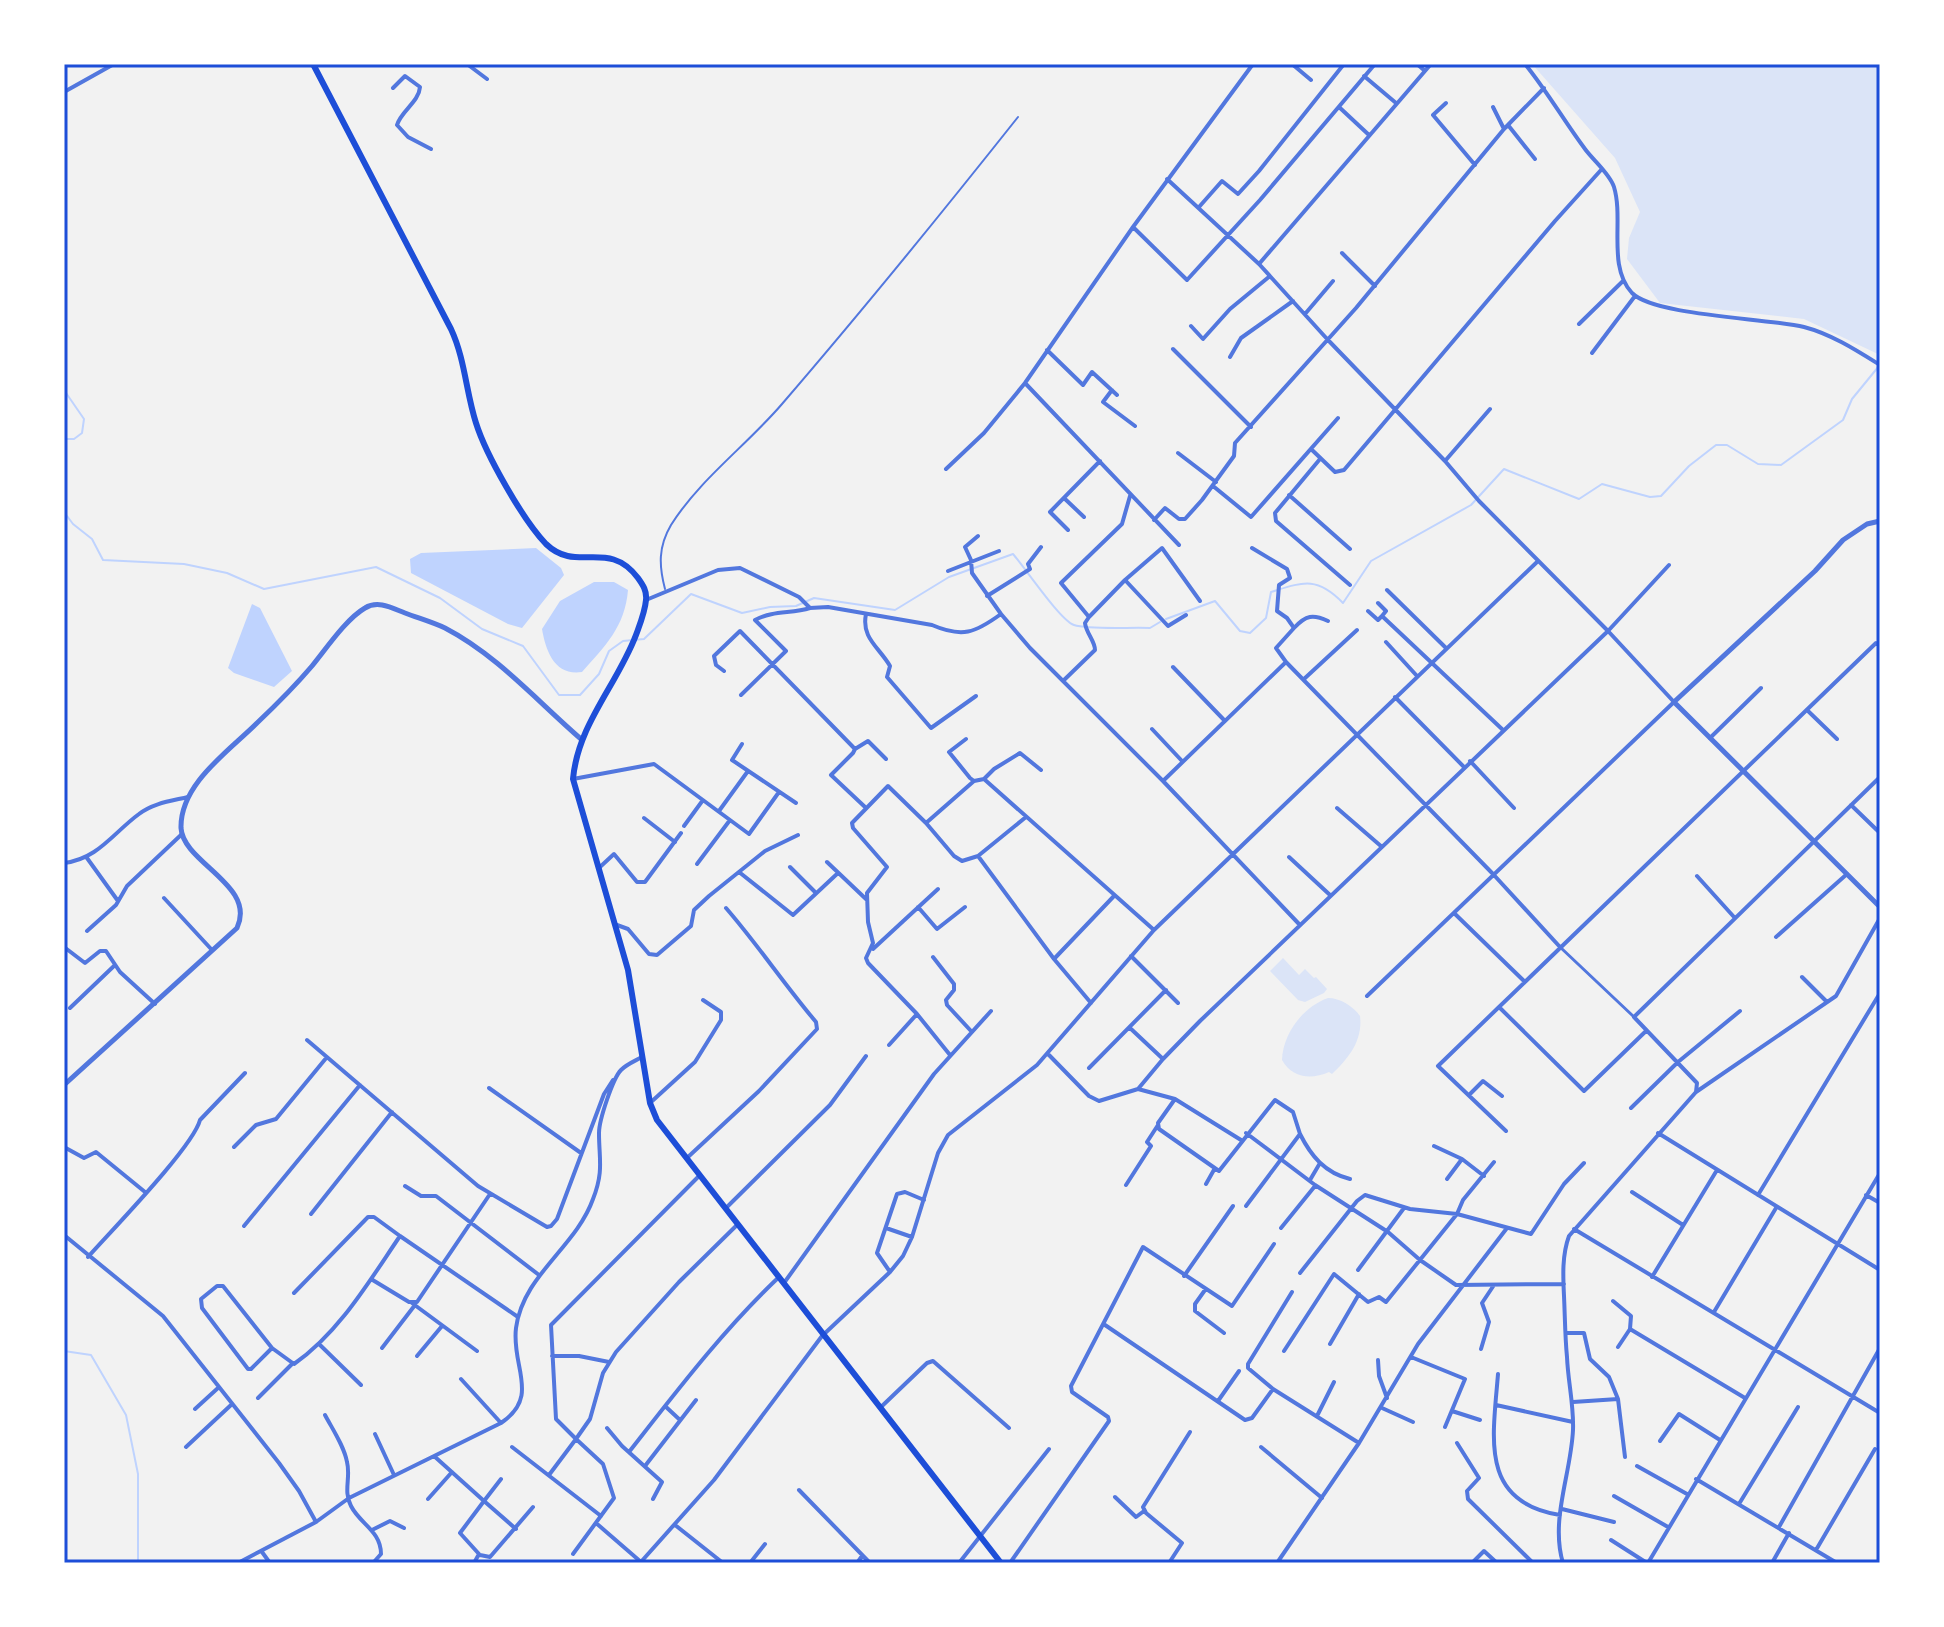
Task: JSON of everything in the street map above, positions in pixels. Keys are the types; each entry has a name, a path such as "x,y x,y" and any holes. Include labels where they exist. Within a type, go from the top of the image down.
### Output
{"main road":[{"path":"313,64 451,329 461,354 479,433 522,511 544,542 556,552 568,557 606,556 619,560 636,575 645,589 641,621 628,655 581,739 573,779 617,925 628,970 650,1103 657,1120 1001,1563"}],"street":[{"path":"64,92 114,64"},
{"path":"467,64 487,79"},
{"path":"946,469 984,433 1025,383 1167,179 1253,64"},
{"path":"1292,64 1311,80"},
{"path":"1199,208 1222,181 1238,194 1344,64"},
{"path":"1133,227 1187,280 1229,236 1375,64"},
{"path":"1417,64 1425,71"},
{"path":"1259,264 1431,64"},
{"path":"1525,64 1613,183 1623,281 1635,296 1670,309 1808,328 1849,346 1879,364"},
{"path":"393,88 405,76 420,87 420,93 397,125 408,137 431,149"},
{"path":"1364,76 1396,103"},
{"path":"1154,520 1165,508 1179,519 1185,519 1234,456 1235,443 1375,286 1506,127 1544,88"},
{"path":"1446,103 1433,115 1475,165"},
{"path":"1339,107 1369,135"},
{"path":"1493,107 1506,127 1535,159"},
{"path":"1311,449 1335,472 1342,472 1601,170"},
{"path":"1167,179 1259,264 1445,461 1476,499 1880,907"},
{"path":"1342,253 1375,286"},
{"path":"1191,326 1203,339 1230,309 1270,276"},
{"path":"1305,314 1333,281"},
{"path":"1579,324 1623,281"},
{"path":"1592,353 1635,296"},
{"path":"1230,357 1241,338 1293,301"},
{"path":"1173,349 1251,427"},
{"path":"1047,350 1083,385 1092,372 1117,395"},
{"path":"1025,383 1179,545"},
{"path":"1112,390 1103,402 1135,426"},
{"path":"1445,461 1490,409"},
{"path":"1178,453 1251,517 1338,418"},
{"path":"1320,459 1275,513 1276,521 1350,585"},
{"path":"1068,530 1050,512 1100,461"},
{"path":"1289,495 1350,549"},
{"path":"1089,617 1061,583 1122,524 1130,496"},
{"path":"1064,498 1084,517"},
{"path":"1367,996 1815,571 1843,540 1867,524 1880,521"},
{"path":"978,536 965,547 971,568 1001,614 1299,924"},
{"path":"987,596 1028,570 1028,564 1041,547"},
{"path":"1063,681 1094,652 1094,644 1085,630 1089,617 1162,548 1200,601"},
{"path":"1252,548 1287,569 1290,578 1279,585 1277,611 1294,628"},
{"path":"948,571 971,568 999,551"},
{"path":"596,1523 640,1562 714,1480 822,1336 903,1256 912,1237 938,1153 948,1135 1048,1054 1154,930 1537,562"},
{"path":"1138,1089 1163,1059 1299,924 1608,631 1669,565"},
{"path":"646,600 718,570 740,568 809,606"},
{"path":"1125,580 1168,626 1186,615"},
{"path":"1387,590 1446,648"},
{"path":"1368,611 1378,620 1386,611 1378,603"},
{"path":"64,1085 237,928 240,911 225,882 197,855 182,834 188,797 214,766 297,683 361,610 381,604 443,627 468,641 503,667 581,739"},
{"path":"741,695 786,651 755,620 771,613 800,611 809,606 828,607 935,625 951,633 980,628 1001,614"},
{"path":"866,614 864,625 867,636 890,666 887,677 931,728 976,696"},
{"path":"1328,621 1314,615 1308,616 1276,648 1560,947 1678,1062 1697,1083 1696,1092"},
{"path":"1382,616 1503,730"},
{"path":"1304,679 1357,630"},
{"path":"724,671 716,665 714,656 740,631 855,749"},
{"path":"1386,642 1417,676"},
{"path":"1506,1131 1438,1066 1876,643 1880,646"},
{"path":"1163,781 1286,662"},
{"path":"1173,667 1225,721"},
{"path":"1710,738 1761,688"},
{"path":"1395,697 1464,767"},
{"path":"1808,711 1837,739"},
{"path":"1152,729 1182,761"},
{"path":"966,739 949,752 974,781"},
{"path":"865,807 831,775 855,749 868,741 886,759"},
{"path":"742,744 732,760 796,803"},
{"path":"926,823 974,781 984,779 1020,753 1041,770"},
{"path":"1470,761 1514,808"},
{"path":"573,779 654,764 749,834 779,792"},
{"path":"719,812 748,771"},
{"path":"984,779 1154,930"},
{"path":"1634,1017 1878,781"},
{"path":"872,951 867,900 869,889 887,867 852,827 852,823 888,786 959,860 978,856 1026,817"},
{"path":"64,863 87,858 146,809 188,797"},
{"path":"684,826 703,800"},
{"path":"1851,805 1880,833"},
{"path":"1337,808 1382,847"},
{"path":"644,818 675,842"},
{"path":"697,864 730,820"},
{"path":"600,867 614,854 637,882 645,882 681,833"},
{"path":"87,931 118,901 127,886 182,834"},
{"path":"617,925 628,929 649,954 657,955 691,926 694,910 765,851 798,835"},
{"path":"978,856 1054,959 1091,1003"},
{"path":"1289,857 1330,895"},
{"path":"87,858 118,901"},
{"path":"827,862 867,900"},
{"path":"790,867 816,893"},
{"path":"739,872 793,915 838,873"},
{"path":"1776,937 1847,874"},
{"path":"1697,876 1734,917"},
{"path":"938,889 866,958 950,1055"},
{"path":"1054,959 1114,896"},
{"path":"164,898 213,952"},
{"path":"918,907 937,929 965,907"},
{"path":"686,1159 759,1091 817,1029 816,1022 726,908"},
{"path":"1454,913 1524,982"},
{"path":"1563,1563 1559,1546 1561,1512 1573,1422 1567,1359 1565,1248 1574,1229 1696,1092 1840,991 1880,918"},
{"path":"64,947 85,963 106,951 115,965 155,1004"},
{"path":"1131,956 1178,1003"},
{"path":"933,957 954,984 954,990 946,1000 947,1005 971,1031"},
{"path":"70,1008 115,965"},
{"path":"1802,977 1827,1002"},
{"path":"1089,1068 1166,990"},
{"path":"1758,1195 1880,993"},
{"path":"650,1103 695,1062 721,1020 721,1012 703,1000"},
{"path":"1499,1007 1584,1091 1646,1031"},
{"path":"629,1452 751,1303 781,1280 950,1055 991,1011"},
{"path":"1631,1108 1678,1062 1740,1011"},
{"path":"889,1045 917,1014"},
{"path":"1129,1027 1163,1059"},
{"path":"307,1040 490,1194 541,1225 551,1226 557,1219 604,1094 624,1067 642,1057"},
{"path":"1048,1054 1089,1096 1099,1101 1138,1089 1175,1099 1241,1140"},
{"path":"726,1208 830,1105 866,1056"},
{"path":"234,1147 256,1125 276,1119 327,1057"},
{"path":"88,1257 197,1129 200,1120 245,1073"},
{"path":"238,1563 316,1522 349,1498 515,1414 522,1401 515,1335 518,1317 539,1275 577,1230 595,1196 602,1168 600,1126 616,1077"},
{"path":"1469,1095 1483,1081 1502,1096"},
{"path":"244,1226 360,1085"},
{"path":"489,1088 581,1153"},
{"path":"1126,1185 1151,1146 1147,1142 1149,1135 1175,1099"},
{"path":"1158,1125 1161,1131 1219,1171 1275,1100 1293,1112 1308,1151 1334,1173 1350,1179"},
{"path":"311,1214 392,1112"},
{"path":"1246,1133 1315,1185 1388,1232 1420,1260 1456,1285 1564,1284"},
{"path":"1658,1133 1880,1270"},
{"path":"1246,1206 1300,1134"},
{"path":"1434,1146 1462,1159 1484,1176"},
{"path":"64,1147 84,1158 96,1152 145,1192"},
{"path":"1447,1179 1462,1159"},
{"path":"1284,1351 1334,1274 1368,1302 1379,1297 1386,1302 1457,1214 1463,1200 1494,1162"},
{"path":"1310,1180 1320,1163"},
{"path":"1300,1273 1351,1208 1365,1195 1405,1208 1457,1214 1531,1234 1564,1184 1584,1163"},
{"path":"1206,1184 1215,1168"},
{"path":"1652,1277 1717,1170"},
{"path":"1611,1540 1647,1563 1880,1173"},
{"path":"573,1554 614,1498 599,1459 556,1419 550,1329 553,1322 700,1175"},
{"path":"1281,1228 1315,1185"},
{"path":"405,1186 421,1196 436,1196 539,1275"},
{"path":"890,1272 877,1254 899,1192 924,1200"},
{"path":"1632,1192 1683,1225"},
{"path":"382,1348 419,1300 490,1194"},
{"path":"1866,1195 1880,1203"},
{"path":"1184,1276 1233,1206"},
{"path":"1714,1312 1777,1207"},
{"path":"1358,1270 1405,1208"},
{"path":"294,1293 368,1217 374,1217 518,1317"},
{"path":"549,1475 590,1419 609,1362 679,1282 738,1224"},
{"path":"886,1228 912,1237"},
{"path":"1277,1563 1359,1443 1411,1357 1507,1228"},
{"path":"1574,1229 1880,1413"},
{"path":"64,1235 157,1310 279,1463 316,1522"},
{"path":"258,1398 292,1364 319,1344 371,1279 400,1236"},
{"path":"1010,1563 1109,1421 1108,1417 1070,1389 1143,1247 1232,1306 1274,1244"},
{"path":"371,1279 414,1304 477,1351"},
{"path":"1481,1349 1489,1322 1482,1303 1495,1285"},
{"path":"272,1348 252,1369 248,1369 202,1308 201,1299 217,1286 223,1286 272,1348 292,1364"},
{"path":"1205,1290 1195,1304 1195,1311 1224,1333"},
{"path":"1292,1292 1248,1364 1249,1370 1273,1389 1359,1443"},
{"path":"1330,1344 1359,1294"},
{"path":"1613,1301 1631,1316 1630,1329 1618,1347"},
{"path":"1105,1325 1249,1420 1273,1389"},
{"path":"417,1356 442,1326"},
{"path":"1630,1329 1745,1398"},
{"path":"1566,1333 1584,1333 1590,1359 1609,1377 1618,1399 1625,1457"},
{"path":"319,1344 361,1385"},
{"path":"1779,1527 1880,1348"},
{"path":"552,1356 579,1356 609,1362"},
{"path":"1411,1357 1465,1379 1445,1427"},
{"path":"1378,1360 1379,1376 1387,1398"},
{"path":"879,1408 927,1363 933,1361 1009,1428"},
{"path":"1218,1401 1239,1371"},
{"path":"1498,1374 1495,1457 1502,1480 1515,1497 1531,1509 1614,1522"},
{"path":"461,1379 501,1423"},
{"path":"1317,1417 1334,1382"},
{"path":"195,1409 218,1388"},
{"path":"1573,1402 1618,1399"},
{"path":"645,1466 696,1400"},
{"path":"186,1447 231,1405"},
{"path":"1496,1405 1573,1422"},
{"path":"665,1406 680,1420"},
{"path":"1739,1504 1798,1407"},
{"path":"1381,1408 1413,1422"},
{"path":"1452,1411 1480,1420"},
{"path":"1660,1441 1679,1414 1720,1440"},
{"path":"325,1415 347,1460 346,1485 352,1509 372,1530 381,1551 373,1563"},
{"path":"607,1428 662,1482 653,1499"},
{"path":"1169,1563 1182,1543 1144,1511 1144,1504 1190,1432"},
{"path":"375,1434 394,1475"},
{"path":"1457,1443 1479,1478 1467,1491 1468,1499 1533,1563"},
{"path":"512,1447 601,1516"},
{"path":"1261,1447 1322,1498"},
{"path":"959,1563 1049,1449"},
{"path":"1816,1550 1875,1449"},
{"path":"434,1456 516,1529"},
{"path":"1637,1466 1687,1494"},
{"path":"428,1499 452,1472"},
{"path":"501,1479 459,1534 480,1555 490,1557 533,1507"},
{"path":"1696,1479 1837,1563"},
{"path":"799,1490 870,1563"},
{"path":"1614,1496 1668,1527"},
{"path":"1115,1497 1136,1517 1144,1511"},
{"path":"372,1530 390,1521 404,1528"},
{"path":"675,1525 723,1563"},
{"path":"1772,1563 1789,1533"},
{"path":"750,1563 765,1544"},
{"path":"1472,1563 1484,1551 1497,1563"},
{"path":"255,1563 261,1553"},
{"path":"261,1553 270,1563"},
{"path":"474,1563 480,1555"},
{"path":"857,1563 862,1556"}],"lane":[{"path":"666,592 660,562 664,539 672,523 782,405 897,269 1018,117"}],"shaded area":[{"path":"1532,64 1880,64 1880,355 1804,319 1660,303 1627,259 1629,238 1640,212 1615,158"},
{"path":"1283,958 1299,975 1305,969 1316,977 1327,989 1324,993 1305,1002 1298,1000 1270,971"},
{"path":"1328,998 1346,1003 1360,1016 1357,1041 1332,1074 1302,1076 1291,1071 1282,1060 1286,1040 1303,1014"}],"water":[{"path":"536,548 561,568 564,575 522,628 508,624 411,573 410,559 421,553"},
{"path":"594,582 614,582 628,590 623,615 612,635 582,672 565,670 549,654 542,629 560,601"},
{"path":"252,604 260,608 292,671 274,687 228,668"}],"waterway":[{"path":"1166,619 1215,601 1240,631 1250,633 1266,618 1271,592 1301,584 1325,588 1343,603 1371,561 1471,505 1504,469 1579,499 1602,484 1650,497 1661,496 1689,466 1716,445 1727,445 1758,464 1781,465 1843,420 1852,399 1879,366"},
{"path":"64,390 84,419 82,433 74,439 64,439"},
{"path":"64,512 92,539 103,560 184,564 227,573 264,589 376,567 440,598 482,629 523,646 559,695 580,695 599,674 609,651 623,641 644,639 691,594 742,613 796,606 814,598 895,610 949,577 1013,554 1052,604 1074,625 1150,628 1160,622"},
{"path":"64,1351 91,1355 126,1415 138,1474 138,1563"}]}
